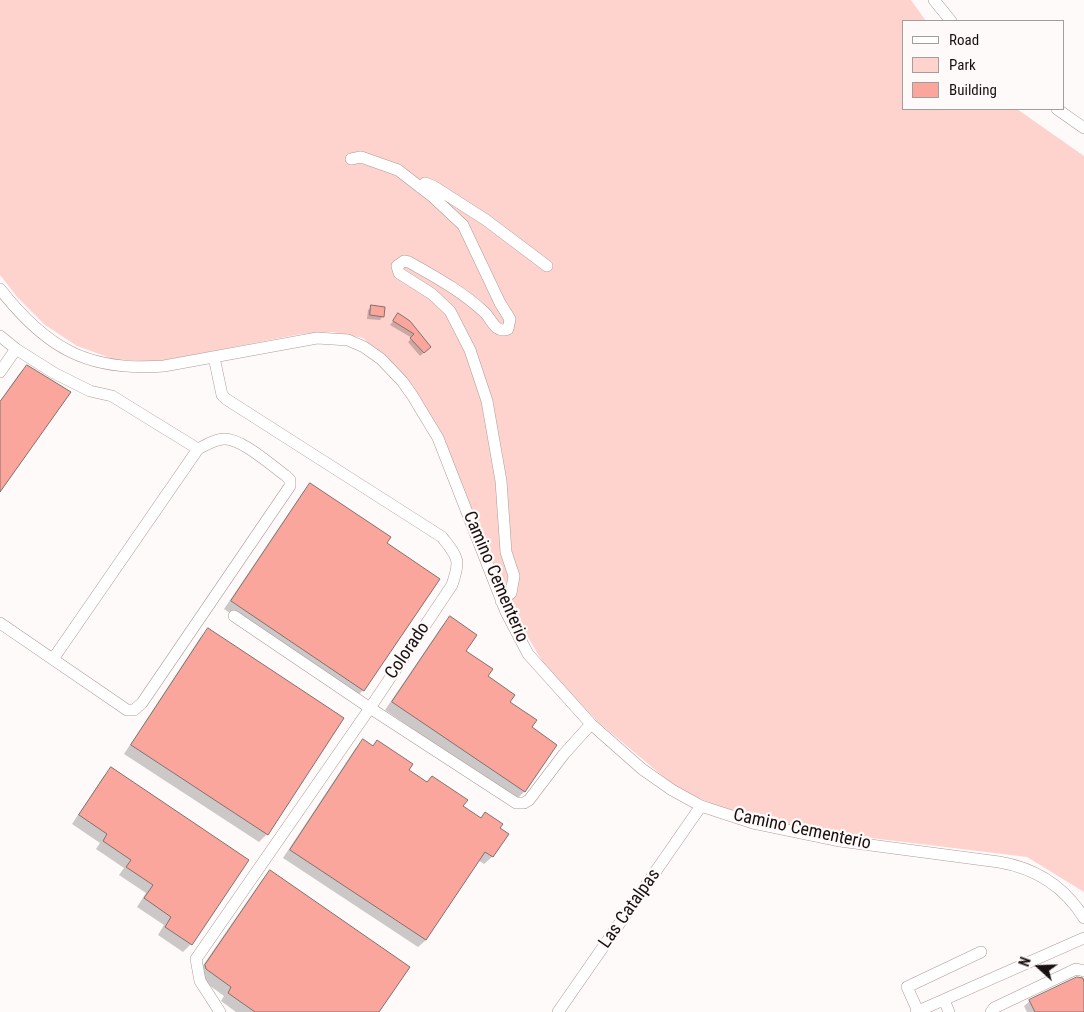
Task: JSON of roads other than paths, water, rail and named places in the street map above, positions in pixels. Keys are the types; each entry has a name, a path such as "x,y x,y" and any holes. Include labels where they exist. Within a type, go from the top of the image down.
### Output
{"street":[{"path":"934,0 950,20"},
{"path":"1058,110 1084,128"},
{"path":"350,159 361,157 398,170 462,225 500,303 510,319 508,329 498,330 494,327 487,314 465,294 409,262 404,261 397,266 399,273 432,294 450,311 470,350 487,401 501,481 506,552 514,576 510,593 501,601"},
{"path":"420,187 425,183 433,186 486,220 547,266"},
{"name":"Camino Cementerio","path":"0,289 43,334 63,348 90,360 114,366 146,368 169,365 305,340 328,338 356,343 381,359 412,395 438,438 501,601 528,654 591,724 657,780 701,806 753,823 840,841 1010,864 1042,876 1057,886 1079,904 1084,918"},
{"path":"0,336 16,349 54,373 90,391 112,396 198,449"},
{"path":"0,372 16,349"},
{"name":"Colorado","path":"214,357 222,395 226,399 442,537 457,557 458,569 452,585 370,708 196,959 200,981 220,1012"},
{"path":"0,623 127,710 134,710 142,703 290,486 290,480 238,442 225,439 198,449 53,659"},
{"path":"234,616 370,708 516,803 524,803 529,800 564,754 591,724"},
{"name":"Las Catalpas","path":"558,1012 701,806"},
{"path":"982,952 907,987 917,1012 1084,938"},
{"path":"992,1012 994,1008 1076,969 1084,971"},
{"path":"944,1000 949,1012"}]}
